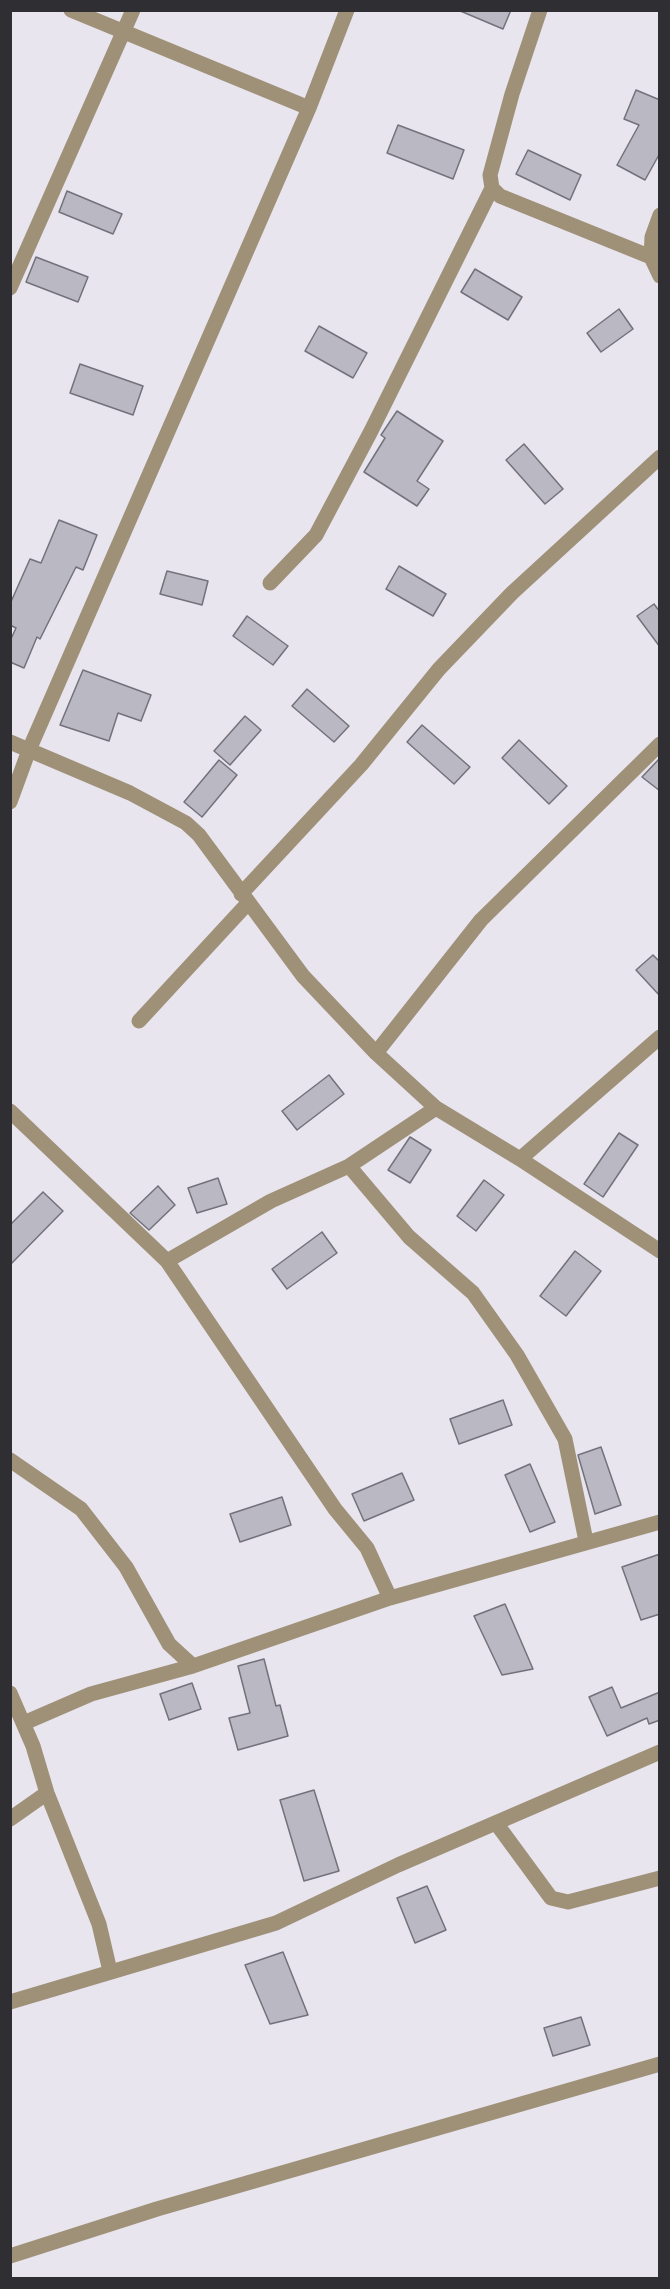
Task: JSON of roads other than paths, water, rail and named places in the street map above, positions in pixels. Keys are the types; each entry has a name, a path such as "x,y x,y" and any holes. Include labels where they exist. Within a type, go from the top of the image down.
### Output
{"street":[{"path":"71,10 309,108"},
{"path":"10,288 126,32 133,10"},
{"path":"10,802 29,750 309,108 348,10"},
{"path":"270,583 316,535 370,433 492,188 490,175 512,94 540,10"},
{"path":"492,188 500,196 651,257"},
{"path":"660,215 652,237 651,257 660,276"},
{"path":"140,1021 354,773 439,669 512,593 660,457"},
{"path":"10,742 130,793 186,823 199,835 303,976 376,1053 436,1108 520,1159 660,1251"},
{"path":"376,1053 481,920 660,744"},
{"path":"520,1159 660,1037"},
{"path":"167,1261 271,1201 349,1166 436,1108"},
{"path":"10,1111 167,1261 335,1509 367,1548 390,1598"},
{"path":"349,1166 409,1237 473,1293 517,1355 565,1439 586,1541"},
{"path":"10,1460 81,1509 126,1568 169,1644 194,1666"},
{"path":"24,1723 91,1694 194,1666 390,1598 660,1522"},
{"path":"166,1672 169,1644"},
{"path":"10,1693 24,1723 47,1793 99,1924 110,1971"},
{"path":"10,2002 276,1923 398,1865 660,1752"},
{"path":"10,1819 47,1793"},
{"path":"496,1823 551,1898 568,1902 660,1878"},
{"path":"10,2256 157,2209 660,2064"}]}
